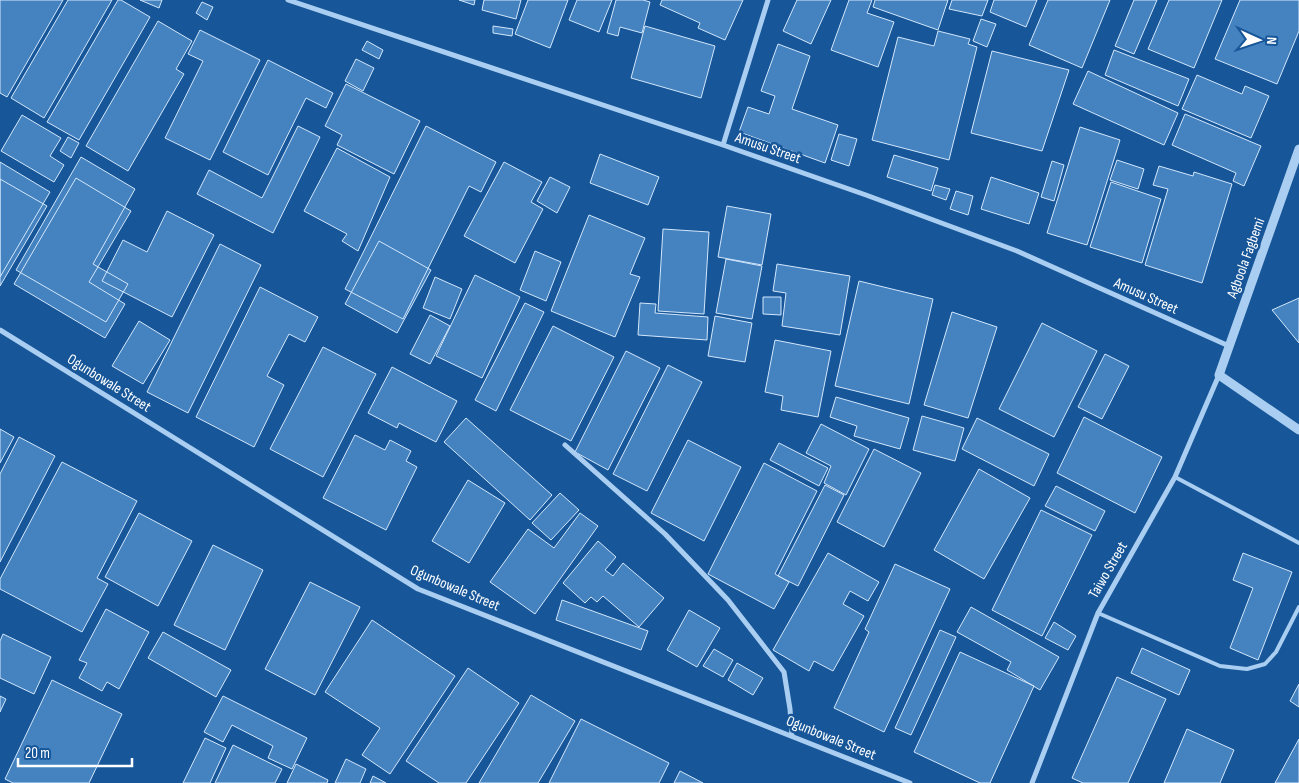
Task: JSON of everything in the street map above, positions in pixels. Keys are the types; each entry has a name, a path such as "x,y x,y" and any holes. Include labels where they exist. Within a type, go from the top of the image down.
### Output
{"street":[{"name":"Amusu Street","path":"288,0 866,195 1017,251 1229,346"},
{"path":"722,145 768,0"},
{"name":"Agboola Fagbemi","path":"1219,375 1299,149"},
{"name":"Ogunbowale Street","path":"0,330 418,589 910,783"},
{"path":"1219,375 1299,430"},
{"name":"Taiwo Street","path":"1032,783 1098,613 1175,477 1219,375"},
{"path":"566,445 664,534 728,600 784,672 792,736"}],"lane":[{"path":"1175,477 1299,543"},
{"path":"1098,613 1220,666 1247,669 1265,664 1276,652 1299,607"}],"building":[{"path":"0,0 63,0 7,97 0,93"},
{"path":"68,0 112,0 44,118 11,98"},
{"path":"118,0 150,17 79,140 47,122"},
{"path":"140,0 162,0 159,8"},
{"path":"459,0 475,0 474,5"},
{"path":"484,0 521,0 516,19 482,10"},
{"path":"528,0 568,0 550,48 515,34"},
{"path":"577,0 612,0 599,32 569,20"},
{"path":"616,0 643,0 650,2 642,33 620,27 618,36 607,33"},
{"path":"662,0 743,0 725,40 698,28 700,23 660,5"},
{"path":"797,0 831,0 811,44 783,31"},
{"path":"849,0 872,0 867,13 894,22 878,67 831,50"},
{"path":"875,0 948,0 938,30 873,7"},
{"path":"952,0 988,0 982,16 949,9"},
{"path":"994,0 1037,0 1026,27 990,12"},
{"path":"1048,0 1110,0 1082,68 1029,45"},
{"path":"1134,0 1157,0 1134,54 1115,46"},
{"path":"1169,0 1222,0 1194,68 1148,49"},
{"path":"1240,0 1299,0 1299,31 1277,84 1215,59"},
{"path":"202,2 213,7 207,20 196,13"},
{"path":"981,19 996,24 987,47 973,41"},
{"path":"158,21 192,41 176,69 184,74 128,171 86,146"},
{"path":"493,26 513,29 512,36 493,33"},
{"path":"645,26 715,46 701,98 631,78"},
{"path":"200,30 260,60 210,160 165,138 203,61 188,54"},
{"path":"938,31 970,39 968,44 977,47 949,160 872,140 898,37 934,46"},
{"path":"367,41 383,50 379,59 362,50"},
{"path":"778,44 810,56 792,109 838,125 825,163 739,132 748,107 769,114 775,96 761,91"},
{"path":"1114,50 1189,79 1178,106 1105,75"},
{"path":"992,51 1069,70 1042,151 971,133"},
{"path":"356,59 374,68 363,91 345,81"},
{"path":"268,60 333,93 326,108 306,98 268,175 223,152"},
{"path":"1088,71 1178,113 1164,145 1073,104"},
{"path":"1197,75 1242,94 1245,86 1269,96 1251,138 1182,109"},
{"path":"346,84 420,121 394,174 337,145 342,135 325,126"},
{"path":"1185,114 1261,146 1244,186 1233,181 1236,173 1172,145"},
{"path":"22,115 61,138 50,156 64,165 54,182 1,151"},
{"path":"298,126 320,137 273,233 197,194 209,170 262,198"},
{"path":"426,126 496,162 481,192 469,186 403,319 345,289"},
{"path":"1080,127 1120,140 1087,245 1047,233"},
{"path":"839,134 857,139 849,166 831,160"},
{"path":"68,137 79,143 71,158 60,151"},
{"path":"337,148 390,177 358,251 342,241 347,234 304,211"},
{"path":"600,154 659,177 648,205 590,183"},
{"path":"894,155 938,168 931,191 887,177"},
{"path":"81,157 135,189 93,264 128,284 106,322 16,270"},
{"path":"1117,160 1144,169 1138,189 1110,180"},
{"path":"1052,161 1064,165 1054,201 1041,197"},
{"path":"0,162 50,192 0,277"},
{"path":"504,162 542,182 531,202 543,209 515,263 464,236"},
{"path":"1159,166 1193,176 1194,172 1232,184 1202,283 1145,265 1168,189 1153,185"},
{"path":"550,177 570,187 557,213 537,201"},
{"path":"991,177 1039,193 1029,224 981,209"},
{"path":"76,178 131,211 89,282 125,304 105,338 14,284"},
{"path":"0,179 47,206 0,286"},
{"path":"1111,182 1161,199 1142,263 1090,247"},
{"path":"935,185 950,189 946,200 932,195"},
{"path":"956,191 973,196 968,215 950,209"},
{"path":"727,206 771,214 762,265 718,257"},
{"path":"167,211 214,235 172,317 102,281 123,240 147,252"},
{"path":"589,215 645,238 630,274 640,277 615,337 551,311"},
{"path":"663,229 709,232 704,314 658,311"},
{"path":"379,241 431,270 397,333 345,304"},
{"path":"220,244 261,265 188,413 147,392"},
{"path":"535,251 561,262 546,301 520,290"},
{"path":"726,259 762,266 752,319 716,313"},
{"path":"777,264 850,276 840,335 782,326 786,293 773,291"},
{"path":"475,275 520,297 482,378 436,356"},
{"path":"435,277 462,289 450,319 423,308"},
{"path":"859,281 933,299 909,404 835,386"},
{"path":"260,287 318,317 305,342 289,334 267,376 284,385 254,447 196,417"},
{"path":"763,297 781,297 781,315 763,314"},
{"path":"1299,298 1299,343 1272,310"},
{"path":"525,303 544,312 496,411 475,400"},
{"path":"640,303 656,304 655,313 708,317 707,340 638,335"},
{"path":"952,312 997,327 968,418 924,405"},
{"path":"430,315 450,326 430,364 410,354"},
{"path":"715,316 752,323 745,362 708,356"},
{"path":"139,321 170,340 143,384 112,366"},
{"path":"1042,323 1097,351 1054,437 999,409"},
{"path":"553,326 614,357 571,441 510,410"},
{"path":"775,340 831,351 818,417 781,410 783,396 765,392"},
{"path":"323,347 376,374 323,477 270,449"},
{"path":"626,351 660,368 608,470 575,452"},
{"path":"1105,354 1129,366 1102,419 1078,407"},
{"path":"668,365 702,382 647,491 613,474"},
{"path":"392,367 457,401 436,442 399,423 397,428 368,413"},
{"path":"836,397 909,418 900,449 854,436 857,426 830,417"},
{"path":"922,416 964,428 955,461 913,450"},
{"path":"1084,417 1162,457 1135,513 1057,473"},
{"path":"466,418 552,495 530,520 444,442"},
{"path":"977,418 1049,454 1034,486 962,449"},
{"path":"821,424 869,449 846,495 824,483 831,466 806,453"},
{"path":"0,429 14,437 0,463"},
{"path":"355,435 385,450 390,440 411,451 406,461 417,467 386,530 323,498"},
{"path":"19,437 55,456 0,562 0,474"},
{"path":"688,440 741,467 704,541 651,513"},
{"path":"779,443 828,468 819,486 770,460"},
{"path":"874,449 921,473 884,547 837,522"},
{"path":"62,462 137,501 97,578 108,584 82,632 0,589 0,579"},
{"path":"764,463 817,491 775,574 789,582 774,609 708,574"},
{"path":"979,469 1030,498 984,579 934,550"},
{"path":"468,480 505,503 469,563 432,541"},
{"path":"825,485 844,495 798,586 778,576"},
{"path":"1056,486 1105,511 1095,531 1045,506"},
{"path":"560,493 579,510 551,540 532,523"},
{"path":"1041,510 1092,535 1042,636 992,610"},
{"path":"139,513 192,541 158,606 105,577"},
{"path":"580,513 598,526 535,614 490,582 528,529 554,548"},
{"path":"598,541 616,557 605,570 613,576 623,563 664,598 639,627 603,596 597,602 591,597 585,603 563,583"},
{"path":"213,545 263,570 225,650 174,625"},
{"path":"828,553 879,582 868,601 850,591 843,604 864,616 833,671 814,661 809,671 773,650"},
{"path":"1243,553 1292,572 1258,660 1230,648 1253,588 1233,580"},
{"path":"895,564 950,589 884,732 834,708 869,632 865,629"},
{"path":"310,582 360,607 315,695 265,669"},
{"path":"562,600 648,631 641,650 556,620"},
{"path":"971,607 1059,657 1040,690 1007,670 1011,662 957,632"},
{"path":"106,609 149,632 119,689 107,682 102,691 79,678 87,663 79,660"},
{"path":"689,610 720,628 697,667 667,650"},
{"path":"372,620 455,676 390,774 362,755 380,728 325,692"},
{"path":"1054,622 1076,636 1068,650 1045,638"},
{"path":"940,630 956,637 911,735 895,728"},
{"path":"163,632 231,670 216,697 148,658"},
{"path":"3,634 51,657 34,694 0,678 0,641"},
{"path":"1142,648 1190,670 1179,695 1131,673"},
{"path":"714,649 733,660 723,677 703,666"},
{"path":"960,652 1034,686 990,783 980,783 914,752"},
{"path":"737,663 763,678 753,695 728,680"},
{"path":"468,668 519,703 466,783 439,783 406,761"},
{"path":"1117,677 1166,699 1128,783 1083,783 1072,778"},
{"path":"52,680 122,714 89,783 13,783 5,779"},
{"path":"1299,684 1299,707 1290,701"},
{"path":"531,695 575,721 538,783 479,783"},
{"path":"0,696 6,699 0,712"},
{"path":"223,696 307,738 292,769 268,758 273,746 232,725 223,742 204,732"},
{"path":"581,719 669,763 659,783 549,783"},
{"path":"1187,729 1234,750 1220,783 1164,783"},
{"path":"205,738 226,748 210,783 183,783"},
{"path":"1299,739 1299,783 1275,783"},
{"path":"233,745 282,769 275,783 215,783"},
{"path":"346,759 366,769 360,783 335,783"},
{"path":"296,764 328,780 327,783 287,783"},
{"path":"680,771 703,783 674,783"},
{"path":"373,776 386,783 370,783"}]}
